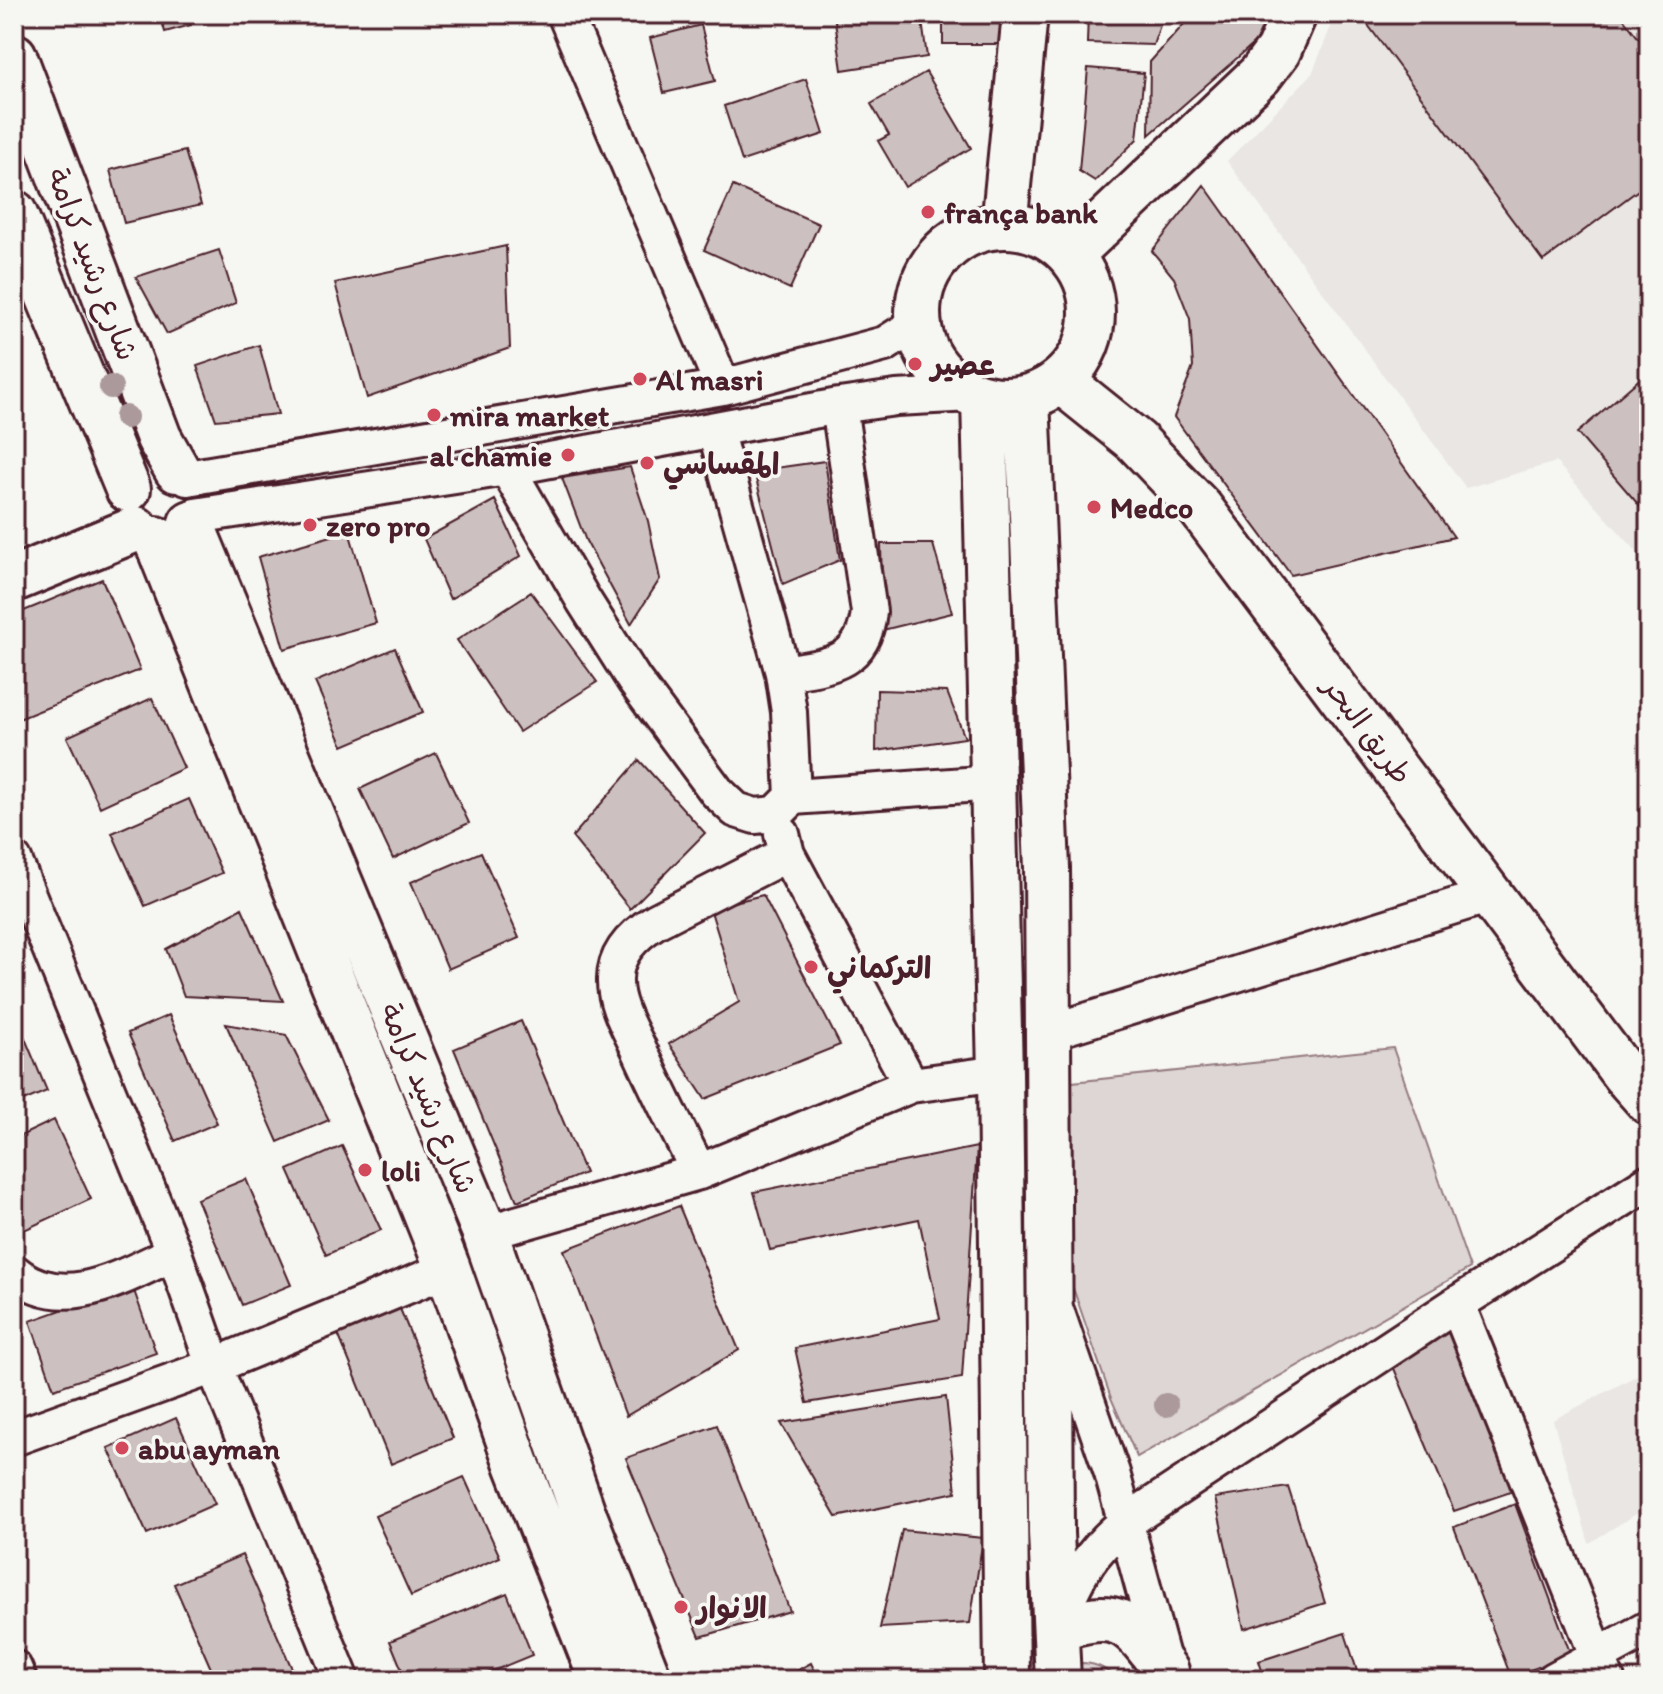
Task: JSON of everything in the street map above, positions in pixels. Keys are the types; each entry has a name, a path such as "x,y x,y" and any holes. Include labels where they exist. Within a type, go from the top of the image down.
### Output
{"main road":[{"path":"1004,226 1025,14"},
{"path":"1070,255 1260,75 1278,51 1294,14"},
{"name":"شارع رشيد كرامة","path":"14,56 159,438 162,506 448,1269 517,1464 602,1680"},
{"name":"شارع رشيد كرامة","path":"14,213 43,286 162,506 485,1233 583,1513 649,1680"},
{"path":"1004,226 1028,229 1051,239 1070,255 1085,278 1092,306 1090,334 1079,360 1044,390 1005,401 978,396 946,378 927,353 918,323 919,294 930,267 950,245 975,231 1004,226"},
{"path":"1044,390 1048,1287 1051,1533 1058,1680"},
{"name":"طريق البحر","path":"1044,390 1137,442 1200,508 1624,1074 1649,1102"},
{"path":"978,396 995,783 1007,1680"},
{"path":"14,546 162,506"},
{"path":"14,579 162,506"},
{"path":"1056,1628 1089,1618 1108,1618 1124,1623 1144,1641 1168,1675"}],"street":[{"path":"565,14 723,387"},
{"path":"14,254 43,286"},
{"path":"162,506 723,387 885,344 918,323"},
{"path":"162,506 507,468 896,398 978,396"},
{"path":"783,673 841,661 857,647 867,626 869,612 839,406"},
{"path":"715,430 783,673 792,744 785,805 787,854 911,1085"},
{"path":"507,468 634,680 717,792 736,810 755,816 785,805 995,783"},
{"path":"699,1172 617,999 617,969 627,944 638,932 787,854"},
{"path":"14,860 174,1253 214,1366 342,1680"},
{"path":"1047,1033 1490,895"},
{"path":"485,1233 699,1172 911,1085 1000,1073"},
{"path":"1056,1628 1081,1570 1099,1545 1126,1522 1649,1182"},
{"path":"14,1272 26,1282 49,1292 77,1291 120,1277 174,1253"},
{"path":"14,1438 214,1366 448,1269"},
{"path":"1048,1287 1097,1426 1168,1675"},
{"path":"1457,1304 1603,1668"},
{"path":"1554,1680 1603,1668 1649,1628"},
{"path":"14,1668 19,1680"}],"shaded area":[{"path":"1336,14 1649,14 1649,565 1556,462 1466,488 1227,161 1312,74"},
{"path":"1393,1048 1470,1268 1137,1457 1111,1398 1069,1276 1035,1086"},
{"path":"1649,1369 1649,1506 1589,1543 1553,1420"},
{"path":"1083,1663 1102,1668 1117,1680 1054,1680 1072,1664"}],"building":[{"path":"160,14 197,14 189,16 191,25 165,32"},
{"path":"256,14 284,14 260,24"},
{"path":"834,14 921,14 927,57 842,70"},
{"path":"943,14 1010,14 1010,44 943,44"},
{"path":"1088,14 1164,14 1153,45 1087,43"},
{"path":"1193,14 1279,14 1276,24 1149,135 1150,62"},
{"path":"1375,14 1620,14 1649,52 1649,182 1543,261 1365,21"},
{"path":"701,25 715,81 664,93 650,38"},
{"path":"1088,68 1144,73 1137,139 1095,181 1079,171"},
{"path":"926,72 971,148 905,187 878,141 889,135 871,104"},
{"path":"806,79 824,134 742,161 724,106"},
{"path":"185,151 201,205 124,223 110,170"},
{"path":"1204,185 1454,537 1291,575 1174,417 1193,367 1190,319 1174,278 1152,251"},
{"path":"733,186 819,224 790,289 704,250"},
{"path":"506,246 510,348 367,398 335,283"},
{"path":"219,250 236,303 167,334 136,277"},
{"path":"259,345 278,414 216,420 197,366"},
{"path":"1649,371 1649,517 1577,433"},
{"path":"825,461 840,560 783,584 754,471"},
{"path":"630,467 648,521 660,579 631,624 586,541 562,478"},
{"path":"495,500 521,556 450,599 424,539"},
{"path":"349,531 376,623 284,649 258,557"},
{"path":"881,544 933,544 952,613 883,630"},
{"path":"102,579 140,670 14,721 14,615"},
{"path":"531,592 597,682 519,732 457,640"},
{"path":"395,648 423,712 343,746 315,682"},
{"path":"877,690 947,692 965,738 876,751"},
{"path":"152,698 184,768 100,807 67,737"},
{"path":"436,753 469,823 393,859 360,789"},
{"path":"639,760 705,833 630,909 572,837"},
{"path":"189,799 222,873 145,906 112,833"},
{"path":"481,852 519,938 448,969 411,882"},
{"path":"763,895 840,1045 705,1099 669,1044 739,1002 710,908"},
{"path":"242,908 283,1001 184,996 166,949"},
{"path":"14,1012 47,1091 14,1105"},
{"path":"169,1015 217,1123 175,1141 128,1033"},
{"path":"521,1021 585,1173 517,1201 454,1049"},
{"path":"226,1024 286,1035 329,1120 278,1142"},
{"path":"54,1120 91,1199 20,1232 14,1219 14,1139"},
{"path":"342,1146 381,1230 326,1255 288,1170"},
{"path":"977,1147 962,1378 807,1403 795,1348 940,1319 919,1219 770,1250 754,1192"},
{"path":"246,1179 291,1285 242,1305 197,1199"},
{"path":"679,1206 739,1350 626,1416 564,1250"},
{"path":"132,1285 156,1353 54,1389 30,1321"},
{"path":"396,1299 453,1438 391,1464 334,1324"},
{"path":"1440,1329 1458,1337 1514,1491 1454,1511 1390,1359"},
{"path":"946,1397 956,1492 836,1517 781,1423"},
{"path":"176,1418 215,1504 147,1534 108,1448"},
{"path":"717,1425 790,1611 700,1637 626,1458"},
{"path":"464,1477 500,1557 411,1596 375,1516"},
{"path":"1288,1487 1325,1603 1244,1629 1215,1498"},
{"path":"1515,1504 1571,1655 1511,1677 1454,1527"},
{"path":"902,1530 983,1538 970,1623 880,1628"},
{"path":"242,1555 297,1680 216,1680 174,1584"},
{"path":"507,1593 532,1655 471,1680 406,1680 390,1641"},
{"path":"1345,1633 1360,1680 1265,1680 1259,1661"},
{"path":"811,1663 819,1680 779,1680"}],"place":[{"name":"frança bank","path":"928,212"},
{"name":"عصير","path":"915,364"},
{"name":"Al masri","path":"640,379"},
{"name":"mira market","path":"434,415"},
{"name":"al chamie","path":"568,455"},
{"name":"المقساسي","path":"647,463"},
{"name":"Medco","path":"1094,507"},
{"name":"zero pro","path":"310,525"},
{"name":"التركماني","path":"811,967"},
{"name":"loli","path":"365,1170"},
{"name":"abu ayman","path":"122,1448"},
{"name":"الانوار","path":"681,1607"}]}
